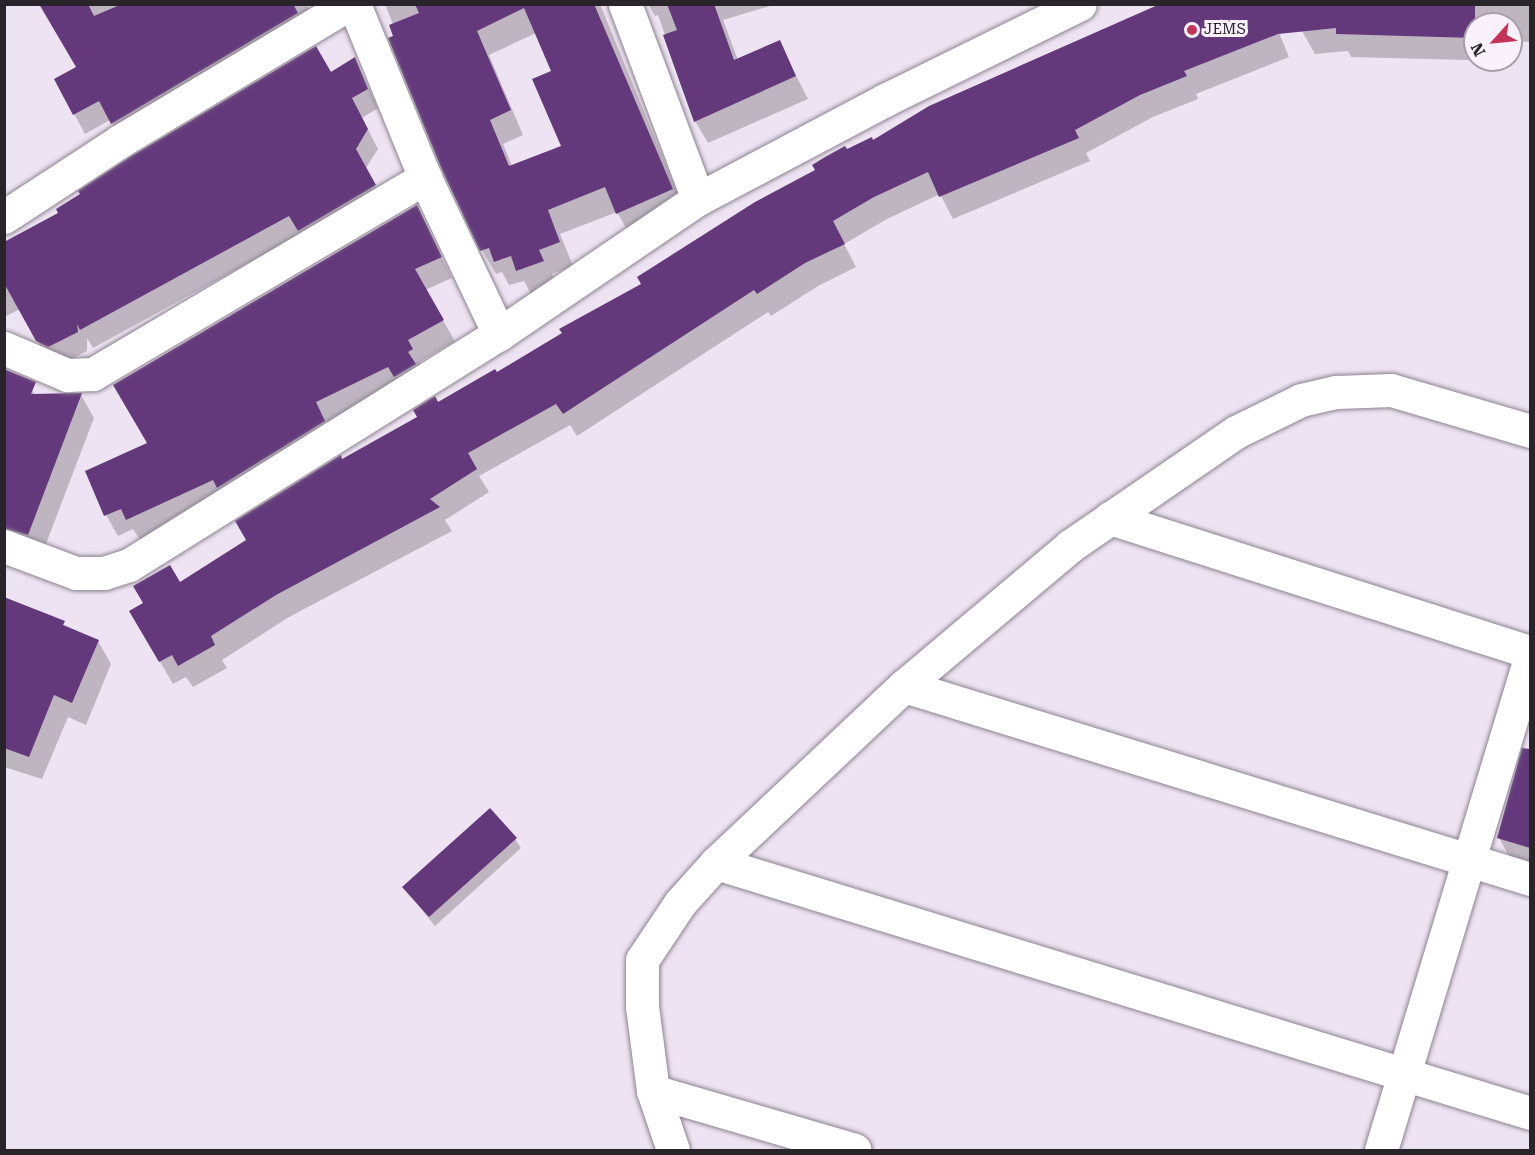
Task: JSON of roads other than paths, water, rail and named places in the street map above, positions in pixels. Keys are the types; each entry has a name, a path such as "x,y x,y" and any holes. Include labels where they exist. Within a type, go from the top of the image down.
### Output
{"street":[{"path":"4,216 120,141 349,4"},
{"path":"354,4 425,178 499,334"},
{"path":"625,4 698,199"},
{"path":"4,546 76,573 104,573 129,564 499,334 698,199 885,100 1077,5"},
{"path":"4,348 67,375 93,374 425,178"},
{"path":"673,1150 652,1091 642,1006 642,960 680,903 716,863 904,686 1070,546 1236,432 1301,400 1337,392 1391,390 1530,431"},
{"path":"1110,518 1530,652"},
{"path":"1381,1150 1530,657"},
{"path":"904,686 1530,879"},
{"path":"716,863 1530,1113"},
{"path":"652,1091 855,1150"}],"place":[{"name":"JEMS","path":"1192,30"}]}
